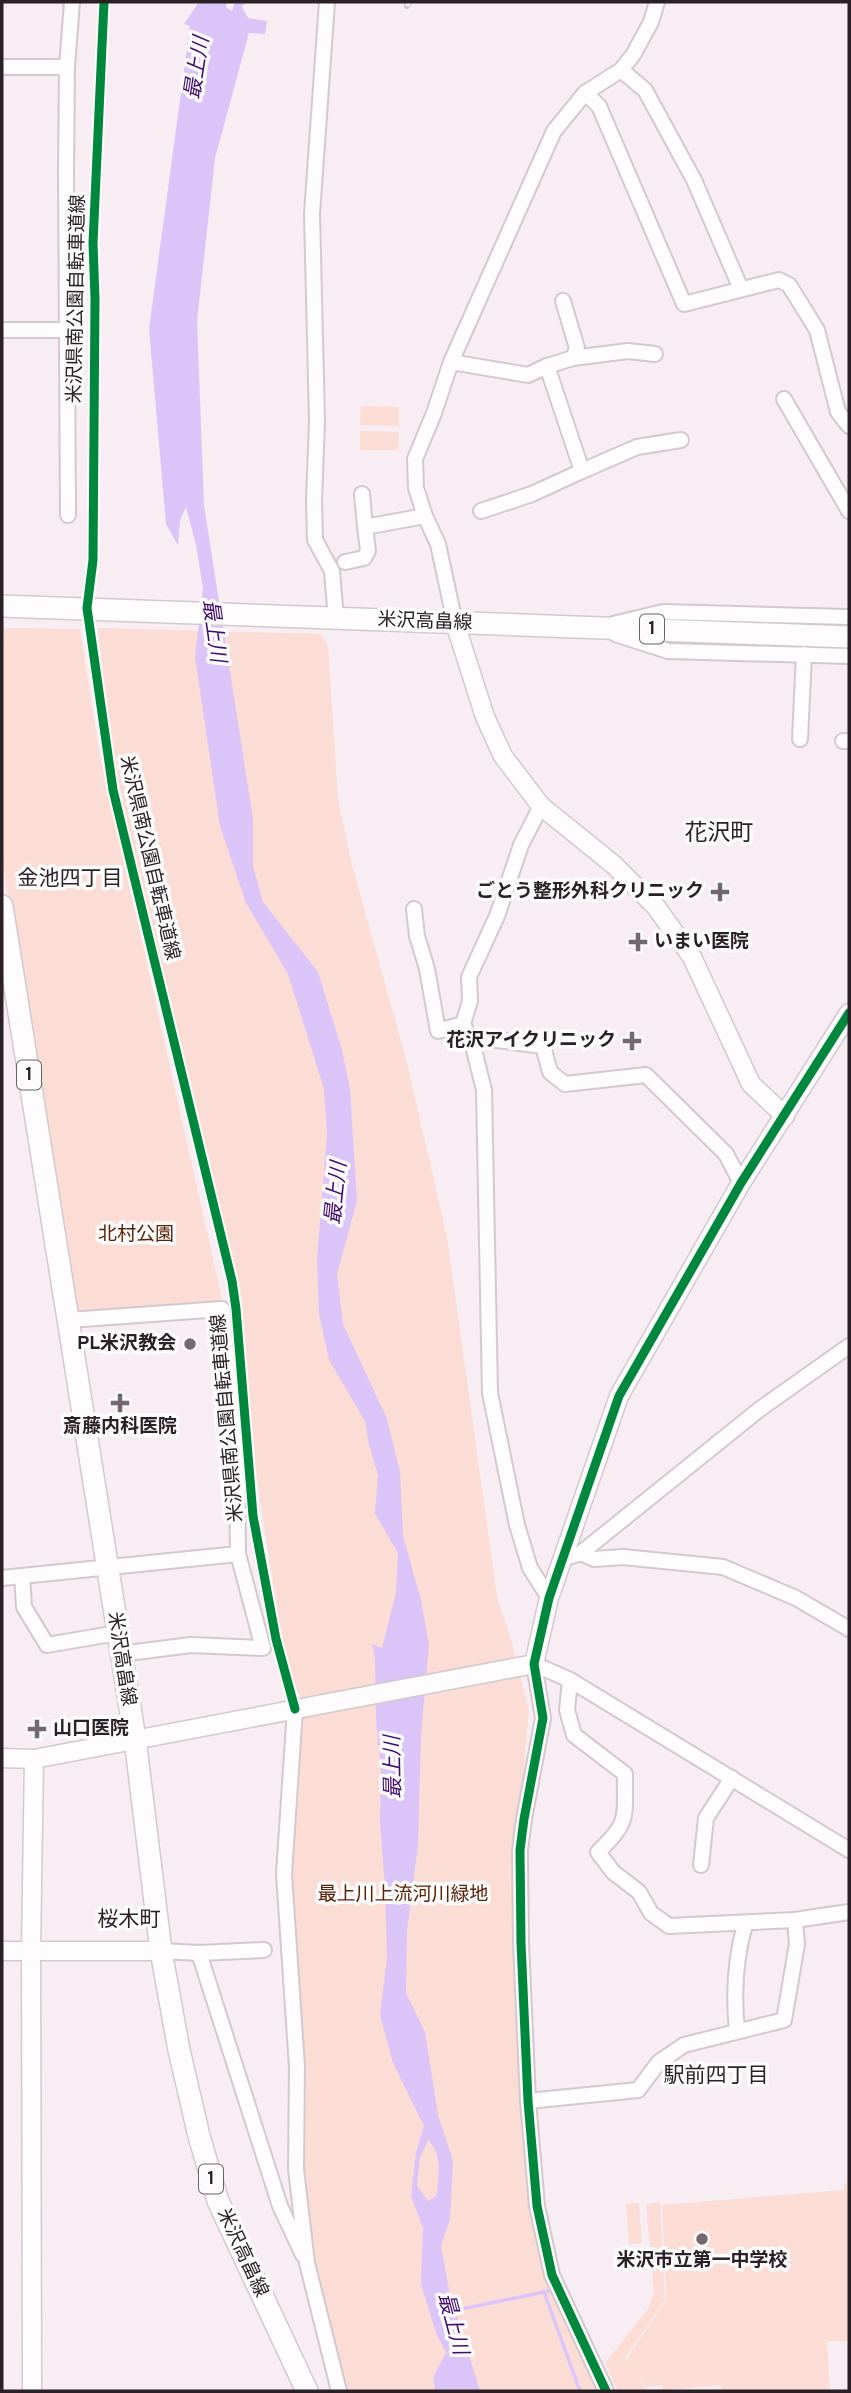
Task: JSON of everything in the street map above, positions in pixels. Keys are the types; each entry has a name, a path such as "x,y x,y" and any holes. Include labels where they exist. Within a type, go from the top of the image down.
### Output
{"main road":[{"name":"米沢高畠線","path":"2,606 849,637"},
{"name":"米沢高畠線","path":"2,913 135,1740 161,1951 187,2087 218,2201 307,2391"}],"street":[{"path":"68,515 67,67 72,2"},
{"path":"327,2 312,214 317,421 315,540 332,571 328,619"},
{"path":"657,2 633,55 621,70 585,93 554,131 451,362 415,459 416,488 438,544 455,623 485,717 503,756 541,806 614,865 656,907 692,957 751,1084 785,1116"},
{"path":"2,66 67,67"},
{"path":"621,70 645,90 694,180 741,289"},
{"path":"585,93 599,106 684,304 779,280 789,285 817,330 838,412 849,426"},
{"path":"563,301 577,348 573,358"},
{"path":"2,330 68,330"},
{"path":"451,362 528,375 573,358 628,351 655,354"},
{"path":"547,366 582,471"},
{"path":"784,399 849,511"},
{"path":"481,511 532,494 637,447 681,440"},
{"path":"345,562 364,558 368,551 362,494"},
{"path":"365,527 425,516"},
{"path":"598,628 663,612 849,617"},
{"path":"598,628 668,651 849,656"},
{"path":"800,739 804,654"},
{"path":"541,806 521,845 497,916 468,977 470,1001 463,1024 472,1042 484,1090 490,1394 517,1525 530,1568 549,1598"},
{"path":"414,909 416,936 427,969 438,1031 463,1024"},
{"path":"606,2391 552,2275 537,2206 528,2101 520,1850 543,1718 534,1664 549,1598 619,1396 741,1183 849,1013"},
{"path":"472,1042 481,1038 543,1046 550,1072 565,1084 646,1075 726,1154 741,1183"},
{"path":"22,1576 24,1607 47,1645 191,1644 263,1648 238,1554 237,1475 222,1309 69,1320"},
{"path":"562,1559 581,1553 760,1409 849,1346"},
{"path":"581,1553 594,1559 623,1558 723,1567 755,1578 796,1598 849,1629"},
{"path":"2,1578 238,1554"},
{"path":"2,1758 34,1759 534,1664 570,1680 849,1850"},
{"path":"570,1680 567,1710 574,1735 625,1774 624,1820 618,1833 598,1852 613,1872 639,1892 652,1913 669,1926 745,1924 849,1912"},
{"path":"295,1709 284,1874 297,2067 296,2169 307,2263 339,2391"},
{"path":"32,2391 31,1951 34,1759"},
{"path":"701,1865 706,1818 732,1778"},
{"path":"528,2101 638,2090 659,2062 684,2045 784,2020 797,1944 794,1920"},
{"path":"737,2030 733,1994 738,1948 745,1924"},
{"path":"2,1951 200,1953 264,1950"},
{"path":"200,1953 280,2206 307,2263"}],"green space":[{"path":"361,406 399,407 399,426 360,425"},
{"path":"360,431 399,432 398,450 360,450"},
{"name":"北村公園","path":"2,628 80,629 99,751 223,1303 77,1313 2,860"},
{"name":"最上川上流河川緑地","path":"98,628 321,634 328,646 338,799 352,865 407,1063 447,1237 497,1596 529,1711 516,1852 547,2278 598,2391 345,2391 314,2263 302,2169 288,1878 303,1728 303,1700 291,1682 282,1642 256,1473 237,1287 205,1142 137,869 111,745"},
{"path":"844,2183 849,2183 849,2341 827,2341 830,2391 722,2391 721,2385 663,2390 662,2385 646,2387 631,2367 647,2391 618,2391 605,2363 648,2309 654,2292 646,2204 660,2202 665,2300 626,2360 666,2300 662,2205 844,2190"},
{"path":"639,2203 642,2243 629,2244 626,2204"}],"water":[{"name":"最上川","path":"199,2 226,2 226,7 232,11 235,2 245,2 242,7 248,18 267,21 265,34 249,33 215,158 197,321 204,505 253,819 253,866 263,902 318,972 342,1050 350,1089 357,1201 337,1274 343,1324 387,1419 400,1472 403,1536 421,1600 429,1645 421,1735 418,1845 407,1931 406,1993 425,2032 438,2115 453,2161 450,2219 441,2246 449,2290 480,2391 435,2391 433,2377 446,2353 436,2333 421,2284 423,2228 411,2196 416,2152 424,2126 393,2063 380,2015 387,1958 380,1822 381,1769 372,1644 382,1648 396,1592 398,1553 375,1514 378,1475 365,1421 329,1360 319,1314 317,1259 327,1134 324,1089 288,974 246,903 220,826 195,657 203,588 186,507 180,520 178,545 166,524 149,329 190,26 184,24","holes":["428,2140 433,2145 439,2166 438,2182 436,2196 428,2201 417,2186 420,2158"]}],"waterway":[{"name":"最上川","path":"452,2311 549,2291"},
{"path":"544,2292 580,2391"}],"railway":[{"path":"407,6 409,2"}],"cycle path":[{"name":"米沢県南公園自転車道線","path":"104,2 93,243 93,560 87,608 113,790 232,1281 253,1516 276,1639 295,1709"},
{"path":"606,2391 552,2275 537,2206 528,2101 520,1850 543,1718 534,1664 549,1598 619,1396 741,1183 849,1013"}],"place":[{"name":"ごとう整形外科クリニック","path":"720,892"},
{"name":"いまい医院","path":"638,942"},
{"name":"花沢アイクリニック","path":"632,1041"},
{"name":"PL米沢教会","path":"190,1344"},
{"name":"斎藤内科医院","path":"120,1403"},
{"name":"山口医院","path":"37,1729"},
{"name":"米沢市立第一中学校","path":"702,2239"}],"district":[{"name":"花沢町","path":"719,834"},
{"name":"金池四丁目","path":"70,879"},
{"name":"桜木町","path":"129,1920"},
{"name":"駅前四丁目","path":"716,2076"}]}
